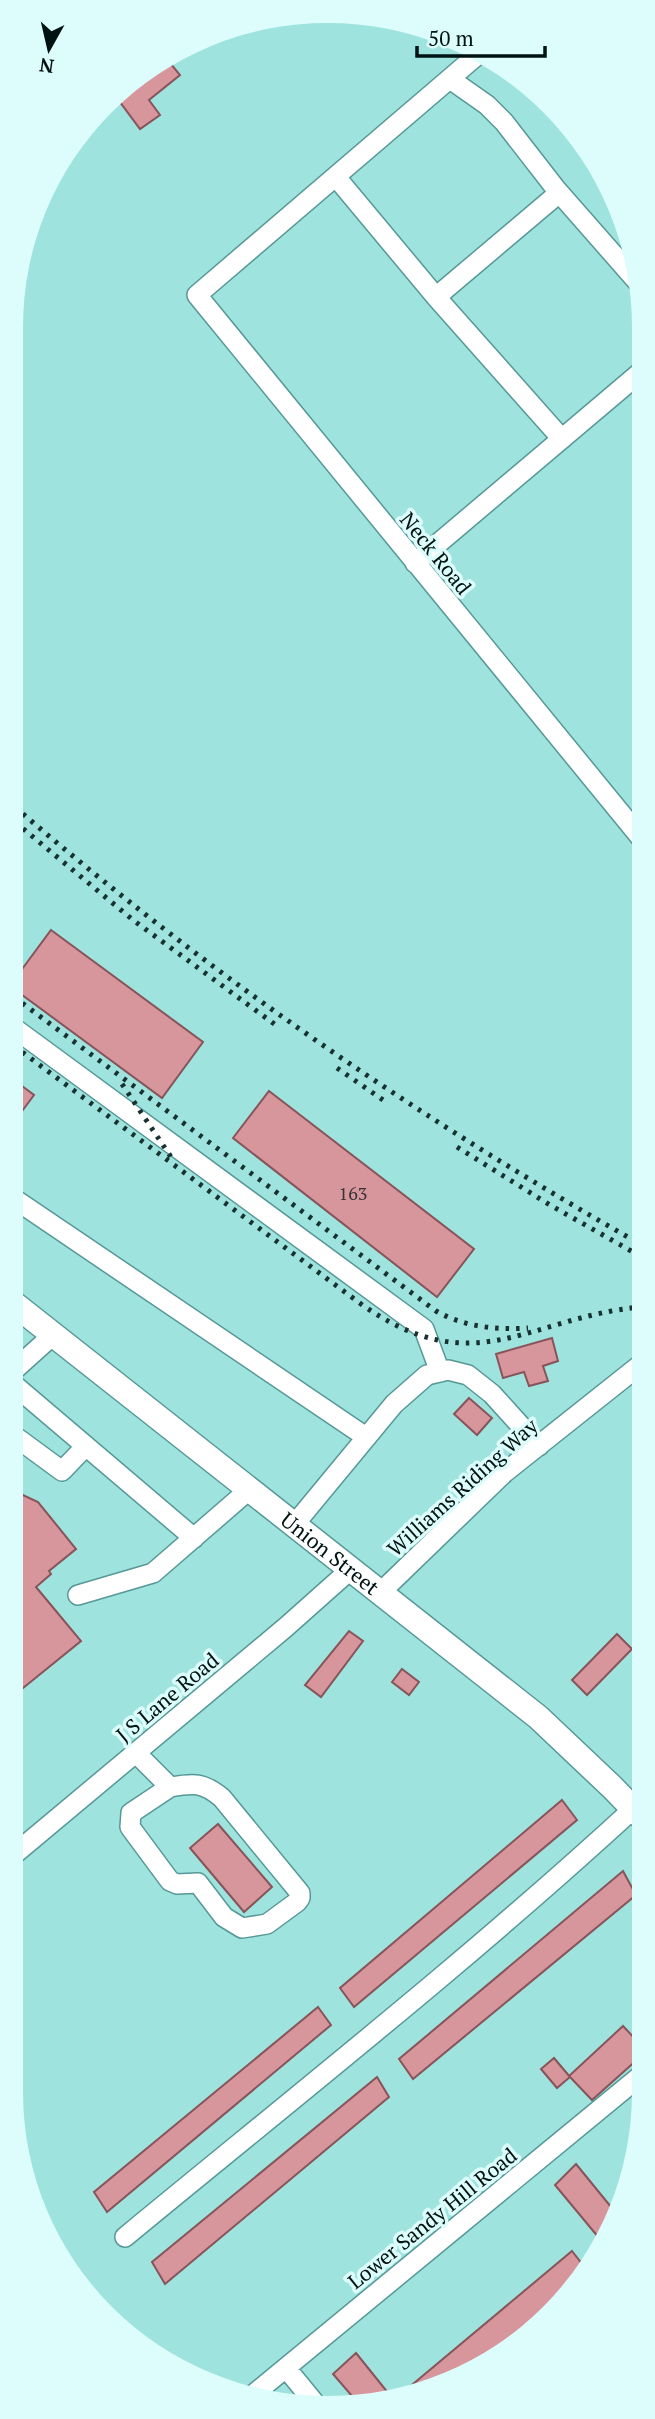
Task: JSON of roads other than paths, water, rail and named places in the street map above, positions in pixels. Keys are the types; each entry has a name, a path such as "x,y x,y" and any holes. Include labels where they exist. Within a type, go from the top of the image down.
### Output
{"main road":[{"name":"Union Street","path":"23,1311 538,1717 632,1808"}],"street":[{"path":"472,60 336,177 436,297 562,439"},
{"path":"450,79 487,105 504,122 559,193 626,269"},
{"name":"Neck Road","path":"336,177 197,295 632,827"},
{"path":"436,297 559,193"},
{"path":"415,563 632,380"},
{"path":"23,1035 424,1329 440,1372"},
{"path":"23,1205 366,1437"},
{"path":"23,1362 53,1335"},
{"path":"294,1525 394,1404 427,1375 448,1370 468,1376 492,1394 539,1446"},
{"name":"Williams Riding Way","path":"381,1592 504,1473 632,1371"},
{"path":"23,1392 194,1538"},
{"path":"23,1442 62,1471 86,1446"},
{"path":"78,1595 153,1573 250,1489"},
{"name":"J S Lane Road","path":"23,1847 286,1627 350,1570"},
{"path":"136,1753 170,1787"},
{"path":"199,1784 210,1788 222,1798 300,1893 297,1902 267,1924 242,1928 225,1917 198,1883 177,1884 170,1881 131,1827 129,1820 131,1813 170,1787 199,1784"},
{"path":"125,2237 632,1815"},
{"name":"Lower Sandy Hill Road","path":"261,2388 632,2083"},
{"path":"286,2368 309,2396"}],"railway":[{"path":"23,814 163,928 317,1041 476,1146 632,1239"},
{"path":"23,829 133,920 277,1026"},
{"path":"23,1004 436,1311 458,1321 481,1326 528,1328"},
{"path":"23,1053 361,1304 401,1328 436,1340 469,1343 500,1340 600,1313 632,1308"},
{"path":"337,1068 386,1102"},
{"path":"122,1084 171,1157"},
{"path":"457,1147 550,1205 632,1251"}]}
